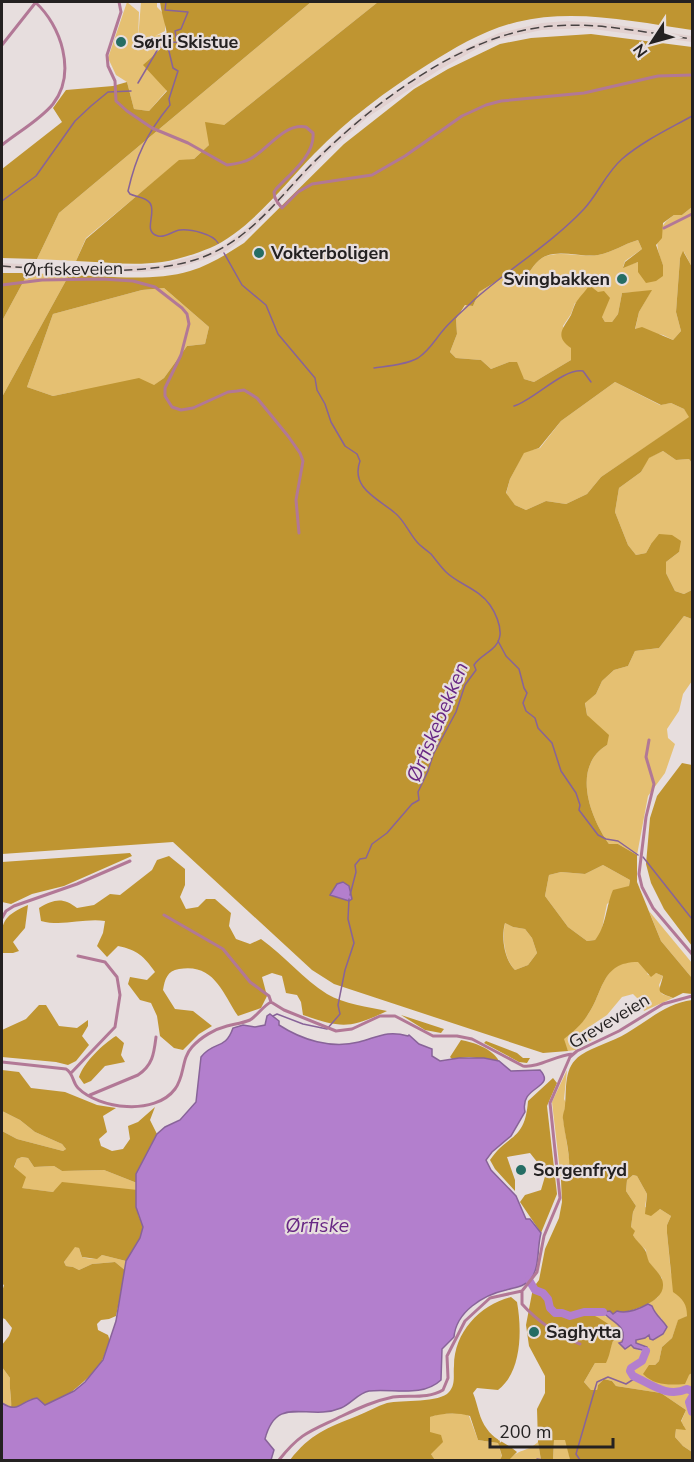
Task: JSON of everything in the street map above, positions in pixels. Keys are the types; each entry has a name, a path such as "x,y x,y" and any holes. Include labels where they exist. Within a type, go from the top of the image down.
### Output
{"street":[{"path":"2,45 36,2 46,12 59,37 65,67 59,95 48,109 2,145"},
{"path":"119,2 121,12 107,55 116,100 120,106 154,129 188,143 227,165 251,159 287,131 295,128 306,127 313,133 312,145 274,192 282,208 298,192 312,184 372,175 405,156 462,116 486,105 501,101 584,93 658,76 693,75"},
{"path":"664,228 693,214"},
{"name":"Ørfiskeveien","path":"2,285 42,280 133,281 155,286 182,308 187,314 189,324 181,355 165,388 165,396 172,407 181,410 193,408 228,392 244,390 257,398 288,436 303,461 296,500 299,533"},
{"path":"649,740 646,758 654,784 646,817 639,873 642,887 653,908 693,954"},
{"path":"2,918 14,906 77,885 130,861"},
{"path":"164,915 223,949 250,982 269,996 273,1004 328,1028 344,1031 380,1016 389,1015 400,1018 433,1036 457,1036 472,1039 523,1066 531,1066 562,1054 573,1054"},
{"path":"71,1073 115,1027 120,995 117,977 105,962 78,956"},
{"name":"Greveveien","path":"522,1291 537,1271 544,1236 560,1198 550,1103 573,1054 619,1031 663,1004 693,996"},
{"path":"2,1062 63,1068 71,1073 77,1087 90,1095 109,1104 141,1107 159,1101 177,1087 182,1076 186,1054 194,1045 224,1027 250,1020 273,1004"},
{"path":"90,1095 145,1071 153,1059 156,1037"},
{"path":"279,1461 309,1430 375,1401 397,1397 427,1396 443,1390 448,1378 447,1356 465,1321 490,1298 522,1291 522,1304 529,1312 556,1332 580,1344"}],"shaded area":[{"path":"127,2 139,12 138,40 141,2 157,2 157,7 166,16 165,31 155,36 168,32 168,38 161,49 167,90 149,111 134,109 127,82 116,75 108,58"},
{"path":"160,2 311,2 59,213 37,259 2,258 2,169 62,122 53,108 66,90 113,86 127,82 134,109 149,111 167,91 143,65 161,48 167,36"},
{"path":"311,2 378,2 224,125 209,145 194,159 179,161 86,238 76,261 37,259 59,213"},
{"path":"378,2 692,2 692,30 627,20 561,16 517,22 493,30 438,58 368,106 327,141 252,219 238,231 210,248 162,262 130,264 76,261 86,239 179,160 194,159 209,145 205,122 224,125"},
{"path":"567,21 604,23 692,36 692,42 585,28 542,30 500,39 480,47 439,70 368,117 326,154 251,232 228,250 178,268 141,272 77,272 2,268 2,263 77,267 161,265 209,252 224,245 247,228 323,150 365,113 410,81 458,52 499,33 542,23"},
{"path":"591,34 692,47 692,207 682,215 674,215 663,223 662,238 656,245 663,265 663,276 656,281 646,283 638,272 638,262 623,268 625,262 642,249 638,240 598,255 562,253 548,255 536,263 521,284 515,285 517,276 512,272 479,292 473,306 465,305 456,319 457,334 450,352 456,358 481,360 491,369 509,362 517,362 524,379 534,382 571,360 571,348 561,336 576,303 589,285 598,292 604,291 610,298 602,317 605,322 612,322 618,314 622,293 652,290 639,312 635,329 642,327 673,340 681,331 676,312 680,258 683,251 692,267 692,463 689,459 676,460 663,451 649,458 641,472 619,488 615,512 628,545 636,555 646,553 659,534 672,535 681,541 679,552 666,562 666,573 675,591 684,594 692,590 692,619 684,616 659,648 635,651 628,666 614,670 602,681 596,694 585,703 587,715 609,735 607,745 596,754 589,766 587,793 591,807 609,844 618,844 637,855 637,882 661,941 692,978 692,994 683,993 673,998 663,994 660,989 663,976 656,973 651,977 638,962 626,963 616,967 610,973 585,1019 564,1039 568,1051 543,1053 334,984 312,970 173,842 2,854 2,397 69,275 130,278 161,276 190,271 225,255 244,243 344,144 414,89 448,69 500,44 531,38","holes":["164,288 209,327 205,344 187,346 164,378 154,385 139,378 53,396 27,387 53,314 142,290","615,382 661,405 671,403 684,409 689,417 601,477 587,494 566,504 546,501 526,510 515,505 506,493 510,479 524,453 539,448 561,421","603,865 630,880 629,886 613,890 599,935 595,940 587,941 568,927 545,896 549,875 561,872 585,874","505,923 525,929 532,938 537,953 528,965 515,970 511,965 504,948"]},
{"path":"692,207 692,267 684,252 680,258 676,312 681,331 673,340 663,335 635,330 639,312 651,291 622,293 618,314 612,322 605,322 602,317 575,303 563,326 571,348 571,360 534,382 524,379 509,362 491,369 481,360 456,358 450,352 457,334 456,319 466,305 473,306 479,292 512,272 521,284 536,263 548,255 598,255 638,240 642,249 625,261 623,267 638,262 663,265 657,244 659,231 667,220 674,215 682,215"},
{"path":"2,273 28,273 2,321"},
{"path":"28,273 69,275 2,397 2,321"},
{"path":"164,288 209,327 205,344 187,346 164,378 153,386 77,391 53,396 27,387 53,314 142,290"},
{"path":"615,382 660,405 671,403 684,409 690,417 601,477 587,494 566,504 546,501 526,510 515,505 506,494 510,479 524,452 540,448 561,421"},
{"path":"663,451 676,460 689,459 692,463 692,590 684,594 675,591 666,573 666,562 679,552 651,544 646,553 636,555 628,545 615,512 619,488 641,472 648,458"},
{"path":"684,616 692,619 692,681 683,694 679,711 667,729 668,738 675,744 665,773 648,796 637,855 618,844 609,844 591,807 587,793 589,766 596,754 607,745 587,715 585,702 596,694 602,681 614,670 628,666 635,651 659,648"},
{"path":"682,763 692,765 692,946 664,909 651,883 646,864 650,818 657,796"},
{"path":"130,853 132,856 64,886 32,894 11,904 2,902 2,862"},
{"path":"169,856 185,869 185,885 180,897 186,909 198,907 206,899 215,899 231,913 229,926 236,939 250,944 261,939 327,994 348,1003 387,1011 364,1021 345,1025 303,1015 301,1002 297,995 286,993 282,976 272,973 262,977 267,996 261,1008 238,1016 222,989 209,975 191,968 179,969 167,976 163,990 175,1009 193,1011 212,1026 199,1034 183,1050 174,1048 160,1036 157,1016 151,1003 140,1000 128,984 130,977 147,980 155,972 143,958 135,952 118,946 107,957 97,946 105,921 49,923 41,921 39,908 58,900 77,908 94,905 110,894 120,895 152,870 157,860"},
{"path":"603,865 630,880 629,886 607,904 601,933 595,940 587,941 568,927 545,896 549,875 561,872 585,874"},
{"path":"28,905 25,928 13,942 19,951 2,953 4,923 12,913"},
{"path":"649,911 692,963 692,978 661,941"},
{"path":"505,923 525,929 532,938 537,953 528,965 515,970 508,960 505,948"},
{"path":"638,961 646,969 648,975 656,973 663,976 659,985 662,994 673,998 644,1011 641,1002 633,994 622,997 607,1015 580,1033 581,1036 593,1035 595,1038 575,1050 568,1051 563,1039 587,1016 610,973 616,967"},
{"path":"692,1000 692,1373 685,1384 674,1385 658,1383 643,1374 649,1365 655,1365 659,1361 662,1347 672,1338 678,1320 687,1316 687,1312 684,1302 673,1292 667,1233 667,1225 671,1216 660,1209 651,1216 645,1214 647,1194 637,1176 633,1175 627,1180 626,1191 636,1206 631,1227 635,1231 633,1235 661,1277 663,1286 661,1293 655,1299 629,1311 613,1314 610,1311 584,1312 603,1320 619,1334 618,1338 613,1341 606,1363 595,1363 584,1382 591,1390 597,1390 598,1385 604,1379 612,1381 616,1386 661,1393 686,1410 681,1421 686,1430 676,1429 675,1437 692,1452 692,1460 570,1460 565,1440 554,1440 553,1460 541,1460 537,1409 545,1393 545,1376 529,1346 526,1325 533,1288 539,1280 545,1249 559,1218 562,1202 561,1180 569,1174 569,1153 563,1117 569,1072 575,1060 586,1052 621,1036 666,1008"},
{"path":"39,1005 46,1005 59,1026 77,1028 88,1020 88,1026 82,1036 89,1045 76,1061 68,1065 2,1057 2,1030 26,1019"},
{"path":"401,1015 444,1029 441,1033 425,1030"},
{"path":"116,1036 124,1043 121,1055 125,1062 105,1066 91,1081 84,1084 79,1077 85,1065"},
{"path":"461,1040 477,1044 488,1050 499,1061 469,1057 452,1059 450,1057"},
{"path":"486,1041 517,1053 523,1058 530,1058 527,1063 519,1062 484,1043"},
{"path":"2,1070 19,1072 31,1088 65,1092 97,1105 116,1108 103,1116 107,1132 99,1139 101,1146 112,1151 123,1149 130,1139 128,1126 138,1122 155,1107 150,1120 157,1134 136,1174 137,1183 104,1170 62,1171 54,1166 34,1167 28,1158 17,1159 14,1167 26,1177 22,1188 53,1192 62,1182 138,1190 138,1214 143,1227 140,1238 126,1261 102,1255 97,1259 82,1257 79,1248 75,1247 64,1262 66,1266 79,1270 92,1264 115,1262 126,1271 116,1316 101,1320 97,1324 98,1330 108,1335 110,1341 101,1363 84,1382 58,1401 45,1405 31,1399 11,1409 10,1378 2,1367 2,1345 12,1328 2,1318 4,1285 2,1284 2,1131 17,1139 63,1151 66,1149 62,1144 35,1132 20,1120 2,1111"},
{"path":"567,1070 563,1118 570,1164 569,1174 561,1180 552,1102"},
{"path":"553,1078 557,1083 547,1106 557,1194 541,1233 520,1202 525,1195 541,1190 546,1173 530,1153 507,1157 515,1180 515,1191 490,1160 519,1131 526,1114 528,1101"},
{"path":"2,1111 20,1120 35,1132 62,1144 66,1149 63,1151 17,1139 2,1131"},
{"path":"28,1158 34,1167 54,1166 62,1171 104,1170 137,1183 138,1190 57,1189 53,1192 21,1188 14,1168 17,1159"},
{"path":"633,1175 637,1176 647,1194 645,1207 656,1211 660,1209 671,1216 667,1225 667,1233 671,1274 687,1307 687,1316 678,1321 672,1338 662,1347 659,1361 655,1365 689,1375 692,1373 692,1452 675,1437 676,1429 684,1426 681,1422 686,1410 661,1393 616,1386 612,1381 604,1379 598,1385 597,1390 591,1390 584,1382 595,1363 608,1354 613,1341 618,1338 584,1312 603,1312 605,1316 617,1321 624,1336 622,1342 643,1352 641,1345 635,1340 650,1336 662,1319 648,1304 658,1297 662,1278 647,1260 646,1250 637,1242 631,1227 636,1206 626,1191 627,1180"},
{"path":"75,1246 79,1248 82,1257 93,1259 102,1255 126,1261 126,1271 115,1262 92,1264 79,1270 66,1266 64,1262"},
{"path":"511,1297 517,1302 520,1325 516,1362 512,1373 498,1390 477,1388 473,1393 484,1425 493,1436 517,1452 509,1460 500,1460 502,1456 498,1443 478,1440 470,1416 450,1414 430,1417 430,1432 441,1435 443,1442 431,1454 435,1460 290,1460 297,1451 320,1433 387,1403 429,1400 444,1396 453,1386 455,1354 464,1331 479,1313"},
{"path":"2,1367 10,1378 11,1409 2,1403"},
{"path":"461,1413 469,1416 478,1440 498,1443 502,1457 500,1460 435,1460 431,1454 429,1417"},
{"path":"554,1440 566,1440 570,1460 553,1460"},
{"path":"538,1442 541,1460 509,1460 516,1454"}],"water":[{"path":"343,882 349,886 352,899 349,901 330,895 337,884"},
{"name":"Ørfiske","path":"270,1014 279,1021 279,1025 317,1042 348,1044 388,1034 409,1035 419,1044 432,1049 432,1056 440,1061 484,1058 499,1061 511,1071 540,1070 544,1081 527,1097 525,1112 511,1136 486,1160 491,1170 516,1196 526,1219 530,1219 541,1233 536,1269 531,1279 523,1285 497,1292 480,1300 465,1312 454,1337 442,1349 441,1380 433,1386 416,1391 369,1391 341,1408 317,1412 295,1411 277,1417 270,1425 265,1439 274,1450 271,1460 2,1460 2,1403 16,1407 37,1398 45,1405 74,1391 85,1382 103,1360 116,1321 126,1261 140,1238 143,1227 136,1207 136,1174 157,1134 165,1127 180,1120 196,1102 201,1057 210,1049 223,1043 233,1028 243,1025 255,1027 265,1025 267,1016"},
{"path":"648,1304 652,1306 667,1327 663,1334 653,1340 649,1335 636,1340 636,1343 647,1347 648,1350 634,1348 631,1345 625,1349 619,1343 622,1342 623,1336 621,1328 603,1312 610,1311 613,1314"}],"waterway":[{"name":"Ørfiskebekken","path":"166,2 165,10 188,12 181,29 175,31 177,42 167,43 173,68 178,71 169,99 170,105 143,145 128,191 150,203 152,207 150,226 153,234 161,236 180,230 190,230 207,235 218,243"},
{"path":"138,83 158,49 167,43"},
{"path":"2,201 36,176 75,121 91,106 108,92 131,91"},
{"path":"374,368 408,362 422,355 448,324 475,299 571,222 589,203 622,159 647,141 692,116"},
{"name":"Ørfiskebekken","path":"224,253 242,285 266,305 278,334 315,378 317,390 331,422 345,446 357,454 360,461 358,470 362,486 398,516 417,542 446,572 485,599 494,611 500,627 499,640 496,645 474,665 476,670 465,685 456,712 433,755 418,792 419,800 412,804 387,833 372,844 366,858 360,859 355,865 356,872 350,895"},
{"path":"514,406 575,371 583,371 591,382"},
{"path":"498,641 506,656 519,669 527,693 523,703 526,711 535,718 538,728 552,743 561,771 576,793 580,805 579,810 598,835 618,841 638,855"},
{"path":"643,857 692,919"},
{"name":"Ørfiskebekken","path":"273,1016 277,1014 303,1024 327,1029 340,1014 338,1005 345,970 354,943 348,919 349,899"},
{"path":"529,1280 535,1290 543,1293 548,1299 550,1308 555,1313 570,1316 584,1312 603,1312"},
{"path":"646,1351 642,1361 631,1368 633,1376 666,1391 687,1389 692,1391"},
{"path":"580,1460 576,1454 597,1382 608,1377 626,1384 637,1377"},
{"path":"692,1397 689,1402 692,1412"},
{"path":"537,1459 544,1460"}],"railway":[{"path":"2,266 107,271 135,270 187,262 208,255 224,247 252,226 337,140 392,95 422,74 454,56 520,31 570,25 623,29 692,39"}],"place":[{"name":"Sørli Skistue","path":"121,42"},
{"name":"Vokterboligen","path":"259,253"},
{"name":"Svingbakken","path":"622,279"},
{"name":"Sorgenfryd","path":"521,1170"},
{"name":"Saghytta","path":"534,1332"}]}
